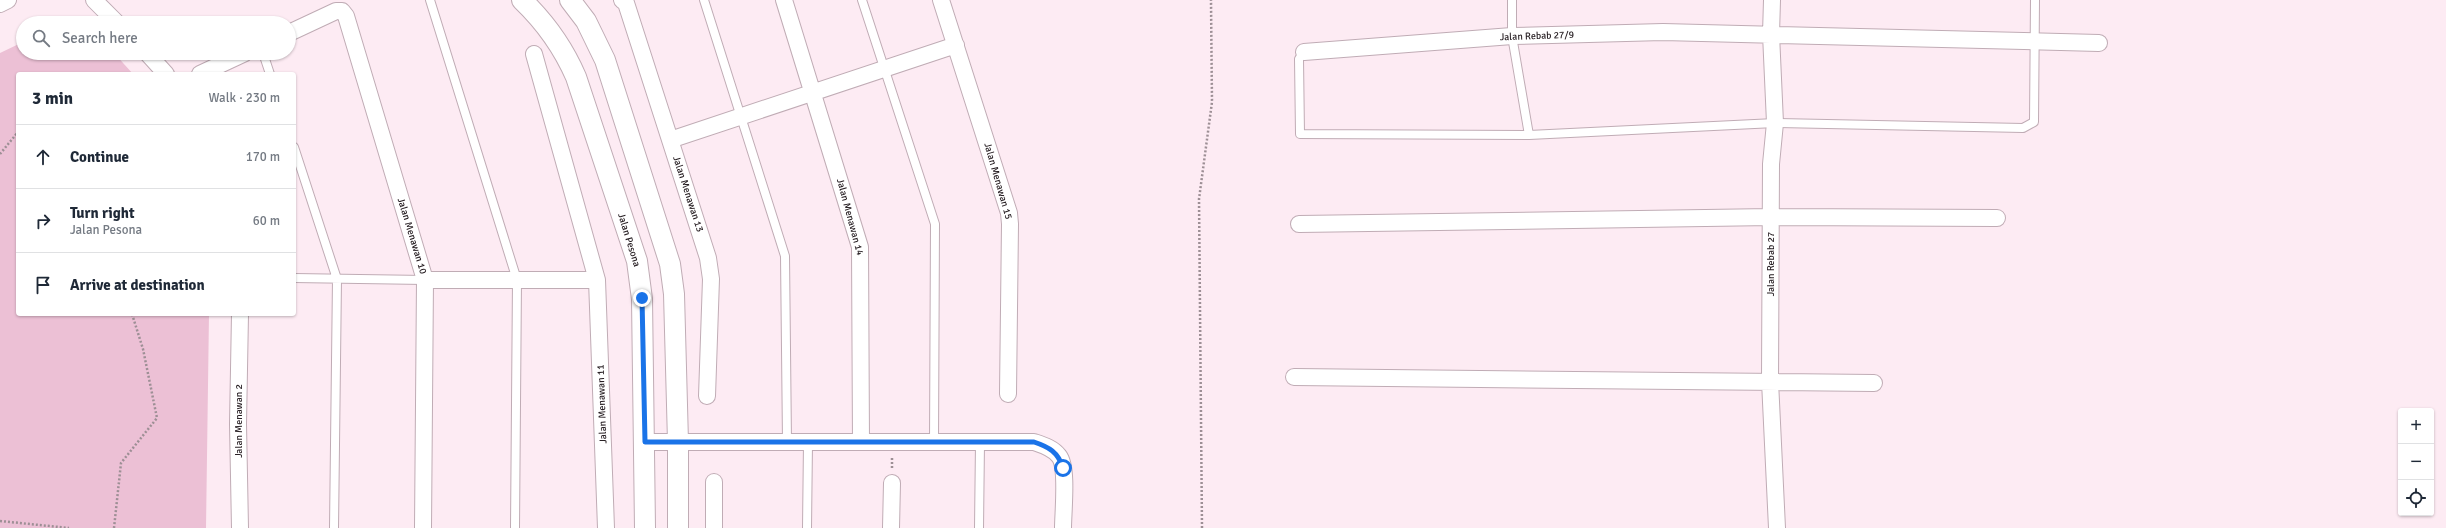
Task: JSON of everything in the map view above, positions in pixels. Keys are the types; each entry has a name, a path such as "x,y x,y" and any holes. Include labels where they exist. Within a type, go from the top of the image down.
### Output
{"street":[{"path":"0,4 8,0"},
{"path":"94,0 110,16"},
{"name":"Jalan Pesona","path":"522,0 551,31 576,77 637,261 642,298 645,528"},
{"path":"570,0 586,20 605,60 670,264 674,294 678,442 678,528"},
{"name":"Jalan Menawan 13","path":"622,0 626,3 710,269 707,396"},
{"name":"Jalan Menawan 14","path":"784,0 856,233 862,258 861,442"},
{"name":"Jalan Menawan 15","path":"941,0 1004,196 1010,224 1008,394"},
{"name":"Jalan Rebab 27","path":"1772,0 1771,34 1775,123 1771,164 1770,382 1777,528"},
{"name":"Jalan Menawan 10","path":"296,30 336,11 342,6 426,280 423,528"},
{"name":"Jalan Rebab 27/9","path":"1304,52 1512,36 1663,32 2099,43"},
{"path":"670,140 813,91 956,45"},
{"name":"Jalan Menawan 11","path":"534,54 597,280 606,528"},
{"path":"153,60 164,72"},
{"path":"204,72 230,60"},
{"path":"1299,224 1771,217 1997,218"},
{"path":"426,280 597,280"},
{"name":"Jalan Menawan 2","path":"240,316 238,424 240,528"},
{"path":"1294,377 1874,383"},
{"path":"645,442 1034,442 1049,447 1059,456 1063,468 1063,528"},
{"path":"714,482 714,528"},
{"path":"892,483 892,528"}],"lane":[{"path":"430,0 517,280 515,528"},
{"path":"704,0 785,256 787,442"},
{"path":"862,0 936,232 934,443"},
{"path":"1512,0 1512,36 1529,135"},
{"path":"1304,52 1300,59 1300,134 1529,135 1775,123 2023,128 2034,122 2036,42 2035,0"},
{"path":"265,60 269,72"},
{"path":"296,153 337,279 334,528"},
{"path":"296,278 426,280"},
{"path":"807,528 808,443"},
{"path":"979,528 980,443"}],"path":[{"path":"1202,528 1199,199 1212,102 1211,0"},
{"path":"0,154 16,134"},
{"path":"114,528 120,463 157,418 143,349 133,316"},
{"path":"892,442 892,483"},
{"path":"0,521 69,528"}],"shaded area":[{"path":"16,45 16,60 120,60 131,72 16,72 16,316 209,316 206,528 0,528 0,53"}],"route":[{"path":"642,298 645,442 1034,442 1049,447 1059,456 1063,468"}]}
